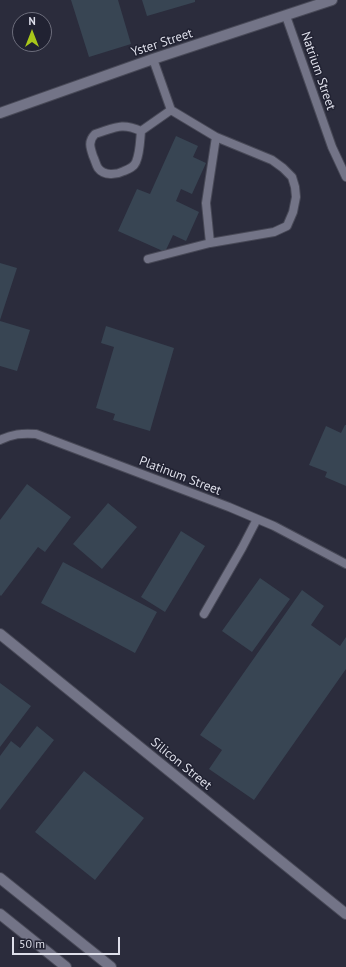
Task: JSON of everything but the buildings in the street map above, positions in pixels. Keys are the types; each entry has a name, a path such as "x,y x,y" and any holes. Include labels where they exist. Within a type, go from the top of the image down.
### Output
{"street":[{"name":"Yster Street","path":"0,113 153,59 332,0"},
{"name":"Silicon Street","path":"0,634 346,914"},
{"path":"0,878 111,967"},
{"path":"0,914 66,967"}],"lane":[{"name":"Natrium Street","path":"286,16 332,147 346,177"},
{"path":"148,259 210,243 274,232 287,226 293,212 296,197 292,177 272,160 216,137 171,110 153,59"},
{"path":"141,131 130,126 122,126 95,134 92,137 90,146 97,168 111,175 119,174 134,166 137,161 141,131 171,110"},
{"path":"210,243 206,203 216,137"},
{"name":"Platinum Street","path":"0,440 10,435 22,433 36,434 229,507 257,519 346,564"},
{"path":"204,614 257,519"}]}
